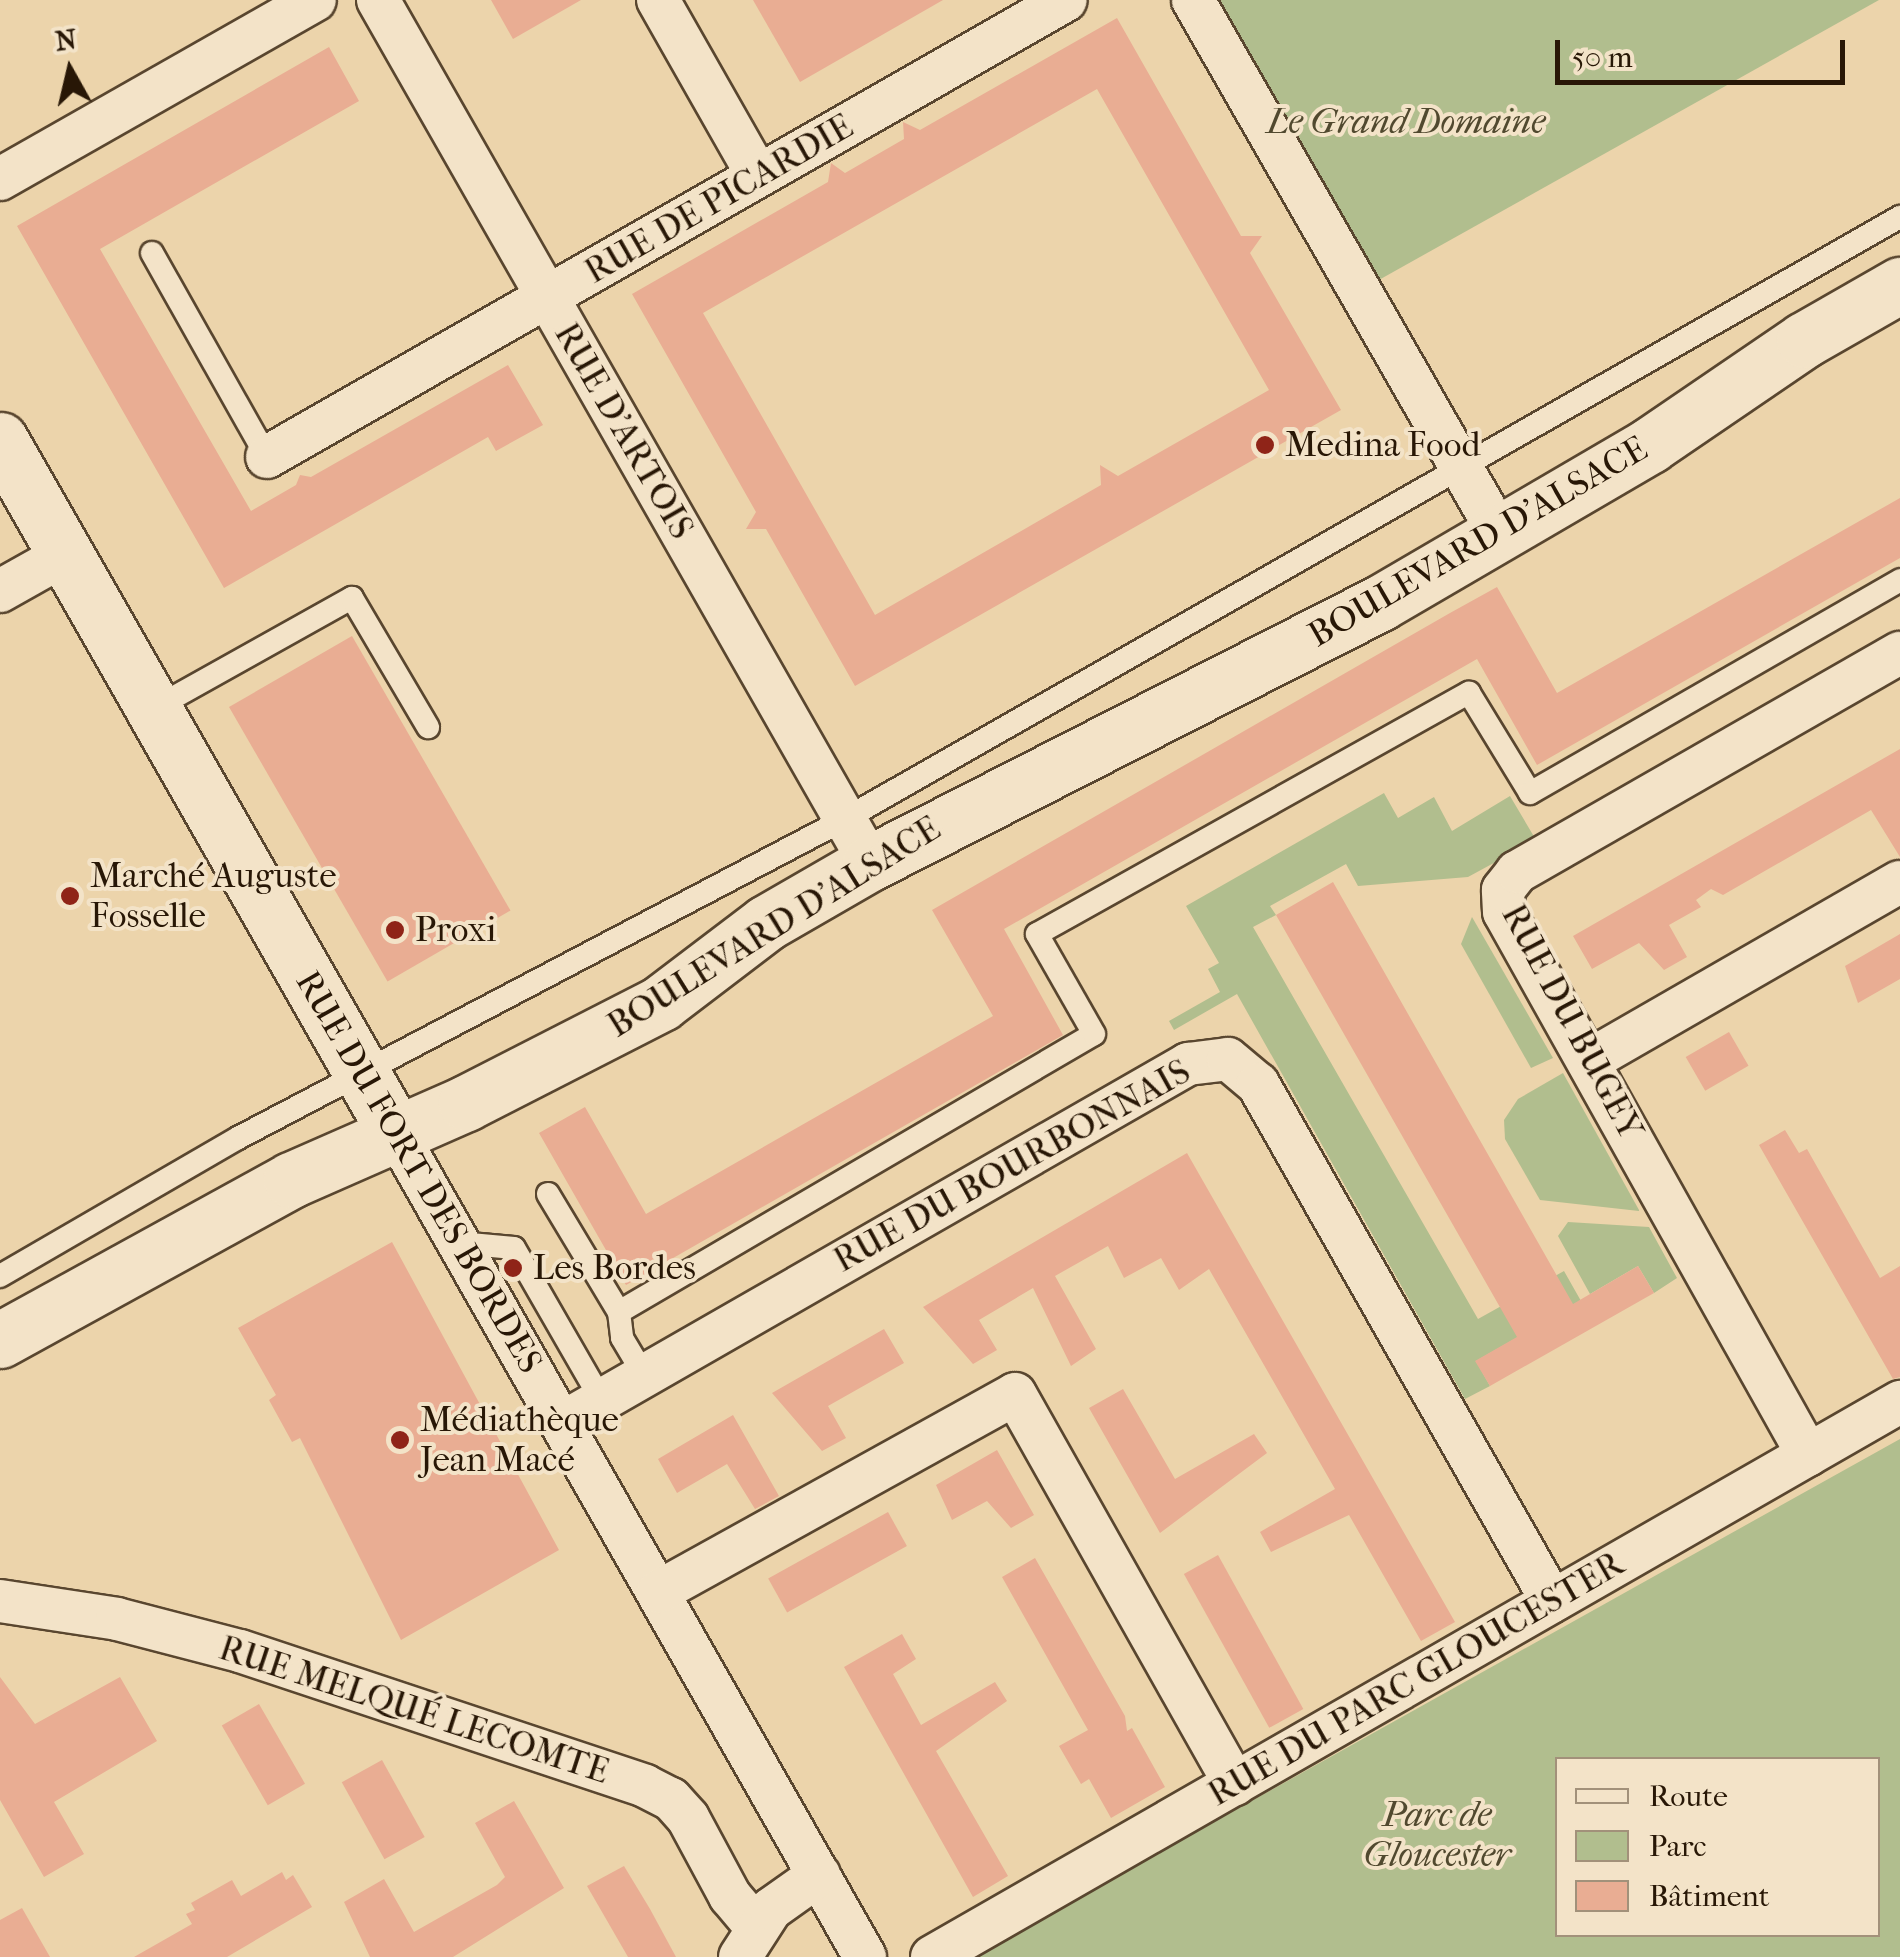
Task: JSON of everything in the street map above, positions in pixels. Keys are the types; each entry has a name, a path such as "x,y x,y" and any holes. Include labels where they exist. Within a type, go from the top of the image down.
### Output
{"street":[{"path":"0,178 315,0"},
{"name":"RUE D'ARTOIS","path":"378,0 857,841"},
{"path":"658,0 758,176"},
{"name":"RUE DE PICARDIE","path":"267,457 1066,0"},
{"path":"1193,0 1474,487"},
{"name":"BOULEVARD D'ALSACE","path":"0,1340 291,1180 661,1003 766,923 857,841 956,814 1086,756 1256,662 1380,604 1900,284"},
{"name":"BOULEVARD D'ALSACE","path":"1256,662 1474,487 1694,414"},
{"name":"RUE DU FORT DES BORDES","path":"0,440 866,1957"},
{"path":"0,591 66,554"},
{"name":"RUE DU BUGEY","path":"1808,1455 1504,912 1508,880 1900,653"},
{"path":"1590,1060 1900,882"},
{"name":"RUE DU BOURBONNAIS","path":"562,1422 1188,1064 1228,1059 1258,1084 1552,1601"},
{"path":"658,1592 1015,1394 1234,1784"},
{"name":"RUE DU PARC GLOUCESTER","path":"932,1957 1900,1402"},
{"name":"RUE MELQUÉ LECOMTE","path":"0,1601 102,1616 240,1651 645,1786 671,1799 688,1818 730,1896 748,1943"},
{"path":"748,1943 771,1909 819,1875"}],"lane":[{"path":"0,1276 238,1138 857,841 1474,487 1900,217"},
{"path":"152,253 267,457"},
{"path":"619,1312 1094,1034 1037,934 1470,693 1530,792 1900,580"},
{"path":"153,708 352,598 428,727"},
{"path":"548,1194 619,1312 622,1338 644,1375"},
{"path":"460,1243 514,1248 601,1400"}],"green space":[{"name":"Le Grand Domaine","path":"1193,0 1879,0 1361,290"},
{"path":"1384,793 1398,818 1434,797 1452,831 1510,796 1536,840 1468,877 1358,886 1346,864 1270,906 1276,915 1253,927 1478,1319 1564,1271 1581,1301 1476,1361 1490,1386 1465,1399 1237,994 1174,1030 1169,1021 1220,992 1208,969 1219,963 1186,906"},
{"path":"1472,917 1553,1058 1531,1068 1461,944"},
{"path":"1563,1073 1639,1211 1540,1200 1505,1139 1504,1120 1518,1099"},
{"path":"1568,1222 1649,1227 1677,1278 1654,1293 1638,1266 1590,1294 1558,1236"},
{"name":"Parc de Gloucester","path":"1900,1439 1900,1957 972,1957"}],"building":[{"path":"491,0 581,0 513,39"},
{"path":"753,0 943,0 800,82"},
{"path":"1117,18 1241,236 1262,236 1250,253 1341,410 855,686 766,529 746,529 756,512 632,294 828,182 831,163 845,173 904,139 903,122 920,130","holes":["1097,89 1269,390 1118,476 1100,465 1101,485 875,615 703,313"]},
{"path":"329,47 359,101 100,249 251,511 296,485 300,475 311,477 508,365 543,425 496,451 488,437 224,588 17,226"},
{"path":"1900,498 1900,558 1537,765 1477,659 1004,929 1063,1035 626,1285 539,1133 585,1107 646,1214 993,1016 932,910 1450,613 1497,587 1557,693"},
{"path":"352,636 511,911 388,982 229,707"},
{"path":"1900,749 1900,857 1871,810 1723,895 1711,889 1696,900 1701,907 1669,925 1687,957 1664,970 1639,943 1592,969 1573,936"},
{"path":"1333,882 1573,1304 1638,1266 1654,1293 1490,1386 1475,1361 1517,1337 1276,915"},
{"path":"1900,934 1900,979 1858,1003 1845,966"},
{"path":"1729,1032 1748,1066 1705,1091 1686,1057"},
{"path":"1785,1130 1799,1153 1807,1149 1880,1278 1900,1266 1900,1377 1893,1379 1759,1145"},
{"path":"1187,1153 1455,1622 1421,1641 1349,1515 1271,1552 1260,1532 1335,1489 1209,1269 1179,1290 1161,1258 1124,1278 1108,1246 1055,1276 1096,1349 1071,1366 1033,1288 979,1320 997,1350 973,1364 923,1307"},
{"name":"Médiathèque Jean Macé","path":"392,1242 559,1550 401,1640 300,1438 292,1442 269,1400 276,1395 238,1328"},
{"path":"884,1329 904,1363 828,1406 846,1438 822,1451 772,1393"},
{"path":"1123,1389 1175,1479 1254,1434 1267,1453 1160,1533 1089,1408"},
{"path":"733,1415 779,1496 755,1509 727,1464 677,1493 658,1459"},
{"path":"997,1450 1034,1515 1011,1528 987,1501 952,1520 936,1485"},
{"path":"888,1512 907,1546 787,1613 768,1578"},
{"path":"1218,1555 1303,1709 1269,1728 1184,1574"},
{"path":"1035,1558 1125,1716 1127,1731 1132,1728 1165,1787 1111,1818 1089,1779 1081,1784 1059,1746 1088,1730 1002,1577"},
{"path":"902,1634 916,1659 893,1674 921,1725 995,1682 1007,1701 936,1751 1008,1876 973,1897 844,1667"},
{"path":"0,1677 35,1724 120,1677 157,1741 54,1802 84,1854 44,1877 0,1800"},
{"path":"259,1704 305,1784 268,1805 222,1726"},
{"path":"382,1760 425,1837 384,1859 342,1782"},
{"path":"514,1801 564,1888 453,1957 370,1957 344,1902 384,1879 414,1932 497,1885 505,1877 475,1823"},
{"path":"624,1866 676,1957 628,1957 587,1886"},
{"path":"282,1872 286,1880 293,1875 312,1907 227,1957 134,1957 192,1924 186,1914 195,1910 191,1903 232,1880 241,1896"},
{"path":"22,1908 50,1957 0,1957 0,1920"}],"place":[{"name":"Medina Food","path":"1265,445"},
{"name":"Marché Auguste Fosselle","path":"70,896"},
{"name":"Proxi","path":"395,930"},
{"name":"Les Bordes","path":"513,1268"},
{"name":"Médiathèque Jean Macé","path":"400,1440"}]}
